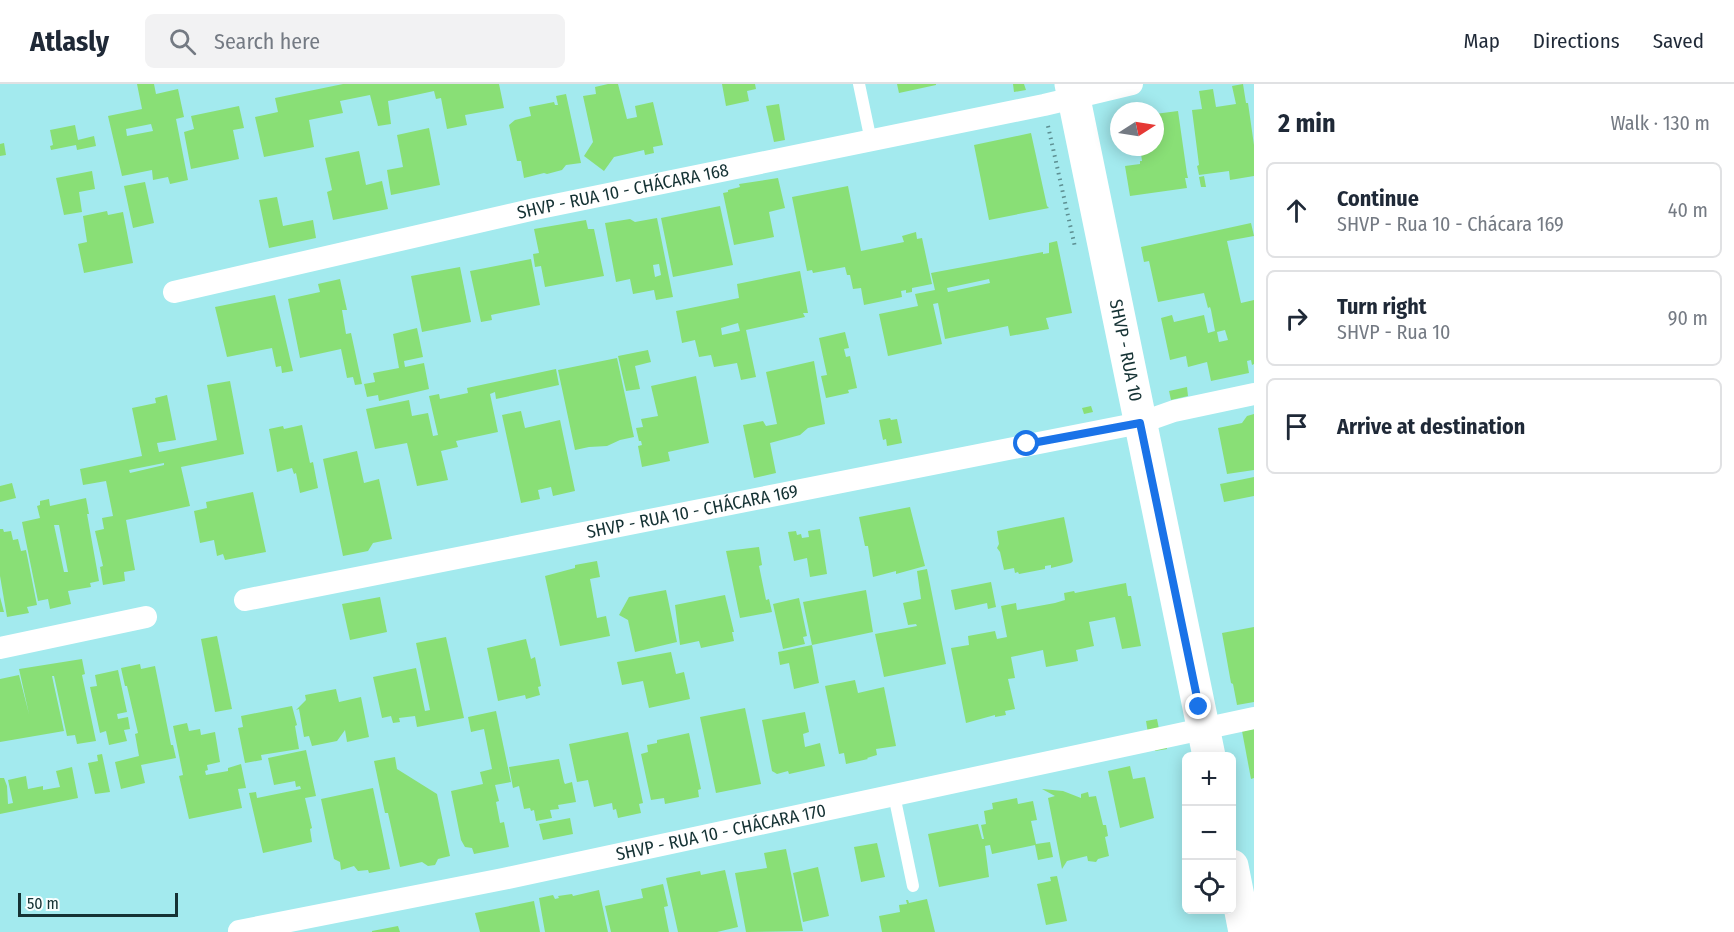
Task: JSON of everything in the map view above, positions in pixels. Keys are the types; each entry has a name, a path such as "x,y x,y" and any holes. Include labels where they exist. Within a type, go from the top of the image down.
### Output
{"street":[{"name":"SHVP - RUA 10 - CHÁCARA 168","path":"174,292 535,209 1044,105 1072,90 1132,84"},
{"name":"SHVP - RUA 10","path":"1072,90 1206,743"},
{"name":"SHVP - RUA 10 - CHÁCARA 169","path":"245,600 1140,423 1174,411 1254,394"},
{"path":"0,648 146,617"},
{"name":"SHVP - RUA 10 - CHÁCARA 170","path":"239,931 503,879 894,795 1206,743 1254,718"},
{"path":"1236,886 1245,932"}],"lane":[{"path":"859,84 871,141"},
{"path":"894,795 914,886"}],"building":[{"path":"137,84 154,84 156,94 178,89 184,117 176,119 188,180 170,184 168,177 153,180 152,170 122,176 108,116 142,109","holes":["151,124 153,131 127,136 126,129"]},
{"path":"343,84 499,84 504,108 465,115 467,125 447,129 441,98 436,99 434,91 388,101 391,124 378,126 370,95 340,101 343,113 309,120 314,147 264,157 255,117 278,112 275,98"},
{"path":"618,84 627,119 637,117 635,106 653,102 663,145 653,147 654,153 645,155 644,150 614,157 604,171 584,156 593,142 583,96 596,94 595,87"},
{"path":"722,84 755,84 756,89 747,91 749,101 726,106"},
{"path":"897,84 936,84 936,85 899,93"},
{"path":"1013,84 1024,84 1026,90 1014,92"},
{"path":"1243,84 1254,145 1254,176 1230,180 1229,171 1199,175 1192,110 1202,109 1199,91 1213,89 1216,107 1236,104 1232,86"},
{"path":"566,94 581,163 566,165 562,170 547,174 524,178 521,161 517,161 509,125 515,120 531,116 529,107 554,102 558,105 556,96"},
{"path":"779,104 785,140 774,142 766,106"},
{"path":"239,106 244,128 233,130 239,159 191,169 184,132 194,129 191,116"},
{"path":"1178,111 1188,178 1185,178 1187,188 1130,196 1125,166 1140,164 1141,156 1164,156 1164,113"},
{"path":"75,125 78,140 94,136 96,146 77,150 76,145 51,150 50,146 53,145 50,130"},
{"path":"429,128 440,185 391,195 387,170 403,167 397,135"},
{"path":"1031,133 1049,208 989,220 974,145"},
{"path":"4,143 6,155 0,156 0,144"},
{"path":"359,151 366,185 382,181 388,209 333,220 327,192 332,190 325,158"},
{"path":"92,171 95,189 79,192 82,212 64,215 56,178"},
{"path":"1204,176 1206,187 1201,187 1199,177"},
{"path":"778,178 785,208 769,212 774,237 734,245 723,193 740,187 739,184"},
{"path":"145,182 154,223 133,228 124,186"},
{"path":"848,186 861,251 904,242 902,236 916,232 917,239 922,238 932,284 912,288 912,292 901,291 902,297 864,305 861,288 853,289 850,275 847,275 845,267 813,273 812,270 807,271 792,197"},
{"path":"277,197 283,226 313,220 316,238 269,248 259,200"},
{"path":"720,206 733,265 673,277 661,218"},
{"path":"107,211 108,215 123,212 133,263 84,273 78,244 87,242 83,216"},
{"path":"657,218 673,297 656,300 654,290 633,294 630,279 616,282 605,223 630,219 635,222","holes":["659,264 661,275 655,277 653,265"]},
{"path":"586,220 588,229 594,229 604,276 545,287 541,266 535,267 533,254 539,253 534,229"},
{"path":"1251,223 1254,236 1227,241 1241,303 1254,300 1254,364 1252,365 1251,360 1247,361 1249,373 1211,381 1207,362 1188,367 1186,356 1170,360 1161,318 1172,315 1174,322 1204,315 1208,333 1215,331 1211,310 1210,307 1208,308 1204,293 1158,302 1149,261 1144,262 1141,247","holes":["1225,330 1228,340 1219,342 1217,332"]},
{"path":"1057,241 1072,313 1046,318 1049,329 1010,336 1008,326 945,339 938,303 933,304 942,344 888,356 879,314 918,306 915,294 935,290 931,273 1043,252 1043,254 1049,253 1049,243","holes":["989,279 990,283 948,292 947,288"]},
{"path":"531,259 540,305 491,315 492,320 481,322 470,271"},
{"path":"460,267 471,322 422,332 411,276"},
{"path":"800,271 808,313 803,313 805,317 746,330 756,377 741,380 737,363 714,367 711,355 699,357 695,340 682,343 676,311 739,298 737,284","holes":["738,323 740,331 722,335 721,328"]},
{"path":"340,279 347,310 342,310 346,334 351,333 362,384 355,385 353,377 347,378 341,349 300,358 288,299 320,292 318,284"},
{"path":"275,295 293,371 282,373 281,366 276,367 272,348 227,357 215,307"},
{"path":"417,328 423,357 404,361 405,367 424,363 429,389 379,401 378,395 367,397 364,384 375,382 373,373 399,368 393,334"},
{"path":"845,332 849,348 844,349 846,357 850,356 857,388 848,390 849,393 826,398 821,376 827,375 819,338"},
{"path":"648,350 651,362 635,366 640,389 626,391 618,356"},
{"path":"617,358 634,437 607,446 575,450 558,370"},
{"path":"814,361 825,424 808,428 800,435 770,443 776,473 754,478 743,425 763,421 766,426 777,424 766,372"},
{"path":"556,369 559,385 496,399 495,392 490,394 498,432 456,441 458,447 441,451 448,480 417,486 407,443 375,449 366,409 409,400 412,416 428,413 433,436 438,435 429,396 439,394 440,399 468,393 467,388"},
{"path":"696,376 709,443 668,452 670,461 642,467 638,446 642,445 636,428 643,427 641,419 658,416 651,386"},
{"path":"230,381 244,454 181,467 190,506 126,520 135,570 124,572 125,581 103,585 100,567 103,566 95,531 104,529 102,518 113,516 106,481 83,485 80,469 142,456 132,408 156,403 155,398 167,395 176,440 157,443 159,452 217,440 207,385","holes":["164,463 164,465 130,473 129,470"]},
{"path":"1187,387 1188,396 1171,400 1169,391"},
{"path":"1091,406 1093,412 1084,414 1082,408"},
{"path":"521,411 525,428 560,420 575,491 553,496 551,487 538,490 540,499 521,503 502,415"},
{"path":"1254,414 1254,470 1227,474 1218,428 1242,423 1247,416"},
{"path":"890,418 891,420 897,419 902,443 887,446 886,439 883,440 879,420"},
{"path":"302,425 318,488 300,493 296,473 294,474 292,468 277,472 269,429 283,426 284,429"},
{"path":"357,451 364,483 379,479 392,539 373,543 368,551 343,556 323,459"},
{"path":"1254,477 1254,496 1224,502 1220,484"},
{"path":"12,483 16,498 0,502 0,486"},
{"path":"253,492 266,552 225,560 223,554 217,556 214,540 200,543 194,511 207,508 206,502"},
{"path":"86,498 99,581 90,583 91,587 68,591 71,604 50,609 48,599 38,601 22,522 40,518 37,506 40,505 40,501 49,499 50,506","holes":["54,525 59,525 68,572 64,572"]},
{"path":"910,507 925,566 896,574 896,571 873,577 868,546 865,546 859,517"},
{"path":"1064,517 1073,561 1071,563 1051,568 1051,565 1045,566 1045,569 1019,574 1015,573 1014,568 1004,570 997,548 999,544 997,531"},
{"path":"0,529 4,532 11,531 13,540 18,539 21,551 26,550 37,605 27,607 29,613 7,617 0,576"},
{"path":"820,529 827,574 810,577 807,558 794,561 788,532 796,531 797,535 801,534 802,538 809,537 808,531"},
{"path":"759,547 762,565 759,566 766,600 769,599 772,612 740,618 726,551"},
{"path":"597,561 600,577 590,579 597,618 606,616 610,636 560,646 545,576 575,568 575,565"},
{"path":"927,569 946,664 884,677 875,634 917,626 916,624 908,625 903,603 921,599 917,571"},
{"path":"991,582 996,607 988,609 987,603 955,610 951,590"},
{"path":"1126,583 1128,596 1131,596 1141,646 1122,649 1115,617 1089,622 1094,646 1076,650 1078,661 1046,667 1043,650 1011,657 1015,678 1008,679 1015,709 1005,711 1006,715 995,717 995,715 966,723 951,648 969,645 968,636 995,631 997,639 1007,637 1001,606 1016,603 1017,610 1065,600 1064,593"},
{"path":"666,590 677,642 635,652 628,620 619,615 629,597"},
{"path":"866,590 873,632 812,645 803,602"},
{"path":"725,595 734,641 701,648 699,641 680,645 675,605"},
{"path":"0,597 4,612 0,612"},
{"path":"380,597 387,632 350,640 342,604"},
{"path":"799,598 807,636 803,637 805,644 783,649 773,604"},
{"path":"1254,627 1254,702 1237,705 1222,633"},
{"path":"217,636 232,709 215,712 201,639"},
{"path":"446,637 464,718 417,727 415,716 399,718 400,722 393,723 391,716 382,718 373,677 416,668 425,711 430,710 416,643"},
{"path":"526,639 531,659 535,657 541,686 538,687 540,695 526,699 525,695 498,701 487,648"},
{"path":"812,645 819,683 794,689 789,663 780,665 778,652"},
{"path":"671,652 676,674 684,672 690,699 649,708 643,681 622,685 617,662"},
{"path":"82,659 85,674 82,675 96,741 77,744 75,735 67,736 54,676 52,676 64,731 0,742 0,679 19,675 29,714 19,669"},
{"path":"140,664 141,669 155,666 171,745 173,745 176,758 141,765 145,783 121,789 115,762 139,756 135,734 138,733 121,668"},
{"path":"118,670 127,712 117,714 118,719 128,717 130,729 124,730 127,741 109,745 106,731 100,733 90,687 97,686 95,675"},
{"path":"855,680 858,693 884,687 896,746 876,749 877,755 846,764 844,753 839,754 825,686"},
{"path":"336,689 339,702 361,697 369,737 347,742 345,730 337,741 312,746 309,736 304,737 299,709 296,710 306,700 305,695"},
{"path":"292,706 297,725 295,726 299,749 261,755 262,760 245,763 238,728 243,727 241,716"},
{"path":"745,708 761,784 716,793 700,717"},
{"path":"496,711 511,782 495,785 499,801 496,802 500,823 504,822 509,847 474,854 472,848 465,847 461,840 451,791 483,784 480,772 492,769 484,729 471,732 468,717"},
{"path":"805,712 809,732 803,734 805,747 820,743 825,766 789,774 788,771 777,774 772,771 762,720"},
{"path":"1157,719 1161,739 1165,740 1167,749 1155,751 1154,745 1150,745 1146,721"},
{"path":"187,723 189,731 200,729 201,735 215,732 220,762 207,765 206,775 228,771 228,768 241,764 246,788 238,789 242,808 189,819 179,776 183,775 173,726"},
{"path":"1254,729 1254,778 1251,779 1242,731"},
{"path":"628,732 643,803 639,804 641,813 618,818 612,803 594,807 588,780 577,782 569,744"},
{"path":"689,733 701,789 698,790 699,797 665,804 664,798 651,800 641,754 648,752 647,745 657,743 657,740"},
{"path":"306,750 316,796 305,798 312,828 310,829 312,842 263,853 249,793 256,792 257,798 301,789 300,786 296,787 295,781 274,785 268,758"},
{"path":"102,754 110,792 95,794 88,763 98,761 97,755"},
{"path":"395,757 397,769 437,794 450,856 438,859 435,865 428,866 422,862 400,867 374,761"},
{"path":"559,759 564,782 565,784 572,782 576,802 558,805 559,809 550,810 552,818 536,821 534,810 524,809 519,786 513,788 509,767"},
{"path":"1130,766 1133,779 1145,777 1154,818 1120,828 1108,771"},
{"path":"72,767 78,798 0,814 0,778 4,778 7,786 8,804 13,803 8,780 26,776 28,789 43,786 43,790 60,787 56,771"},
{"path":"373,788 390,869 369,873 368,870 358,871 354,866 341,870 340,862 334,859 321,799"},
{"path":"1042,789 1063,791 1081,798 1081,794 1088,792 1089,797 1096,796 1103,825 1106,825 1108,836 1105,837 1109,856 1098,859 1096,862 1088,861 1087,856 1067,861 1062,869 1048,798 1055,796"},
{"path":"1017,798 1018,804 1033,801 1037,820 1031,821 1036,844 1050,842 1053,857 1038,860 1035,845 992,854 990,845 985,846 989,877 939,887 928,834 978,824 982,839 984,839 981,825 986,824 984,811 993,809 992,803"},
{"path":"570,818 573,834 543,840 539,824"},
{"path":"877,843 885,877 861,882 854,847"},
{"path":"786,849 803,931 746,932 735,873 767,868 764,853"},
{"path":"818,867 829,916 803,922 793,873"},
{"path":"725,870 738,927 717,932 678,932 666,878 700,871 701,875"},
{"path":"1057,876 1067,921 1046,925 1037,884 1051,881 1050,877"},
{"path":"663,884 668,906 664,907 669,932 611,932 605,906 643,898 641,889"},
{"path":"599,890 608,932 545,932 539,898 553,895 555,899 559,898 558,896 572,894 573,896"},
{"path":"927,899 935,932 882,932 879,916 900,912 899,905 907,904 906,900 909,903"},
{"path":"534,901 540,932 480,932 475,913"},
{"path":"398,926 400,932 372,932 372,931"}],"route":[{"path":"1027,444 1140,423 1199,707"}]}
